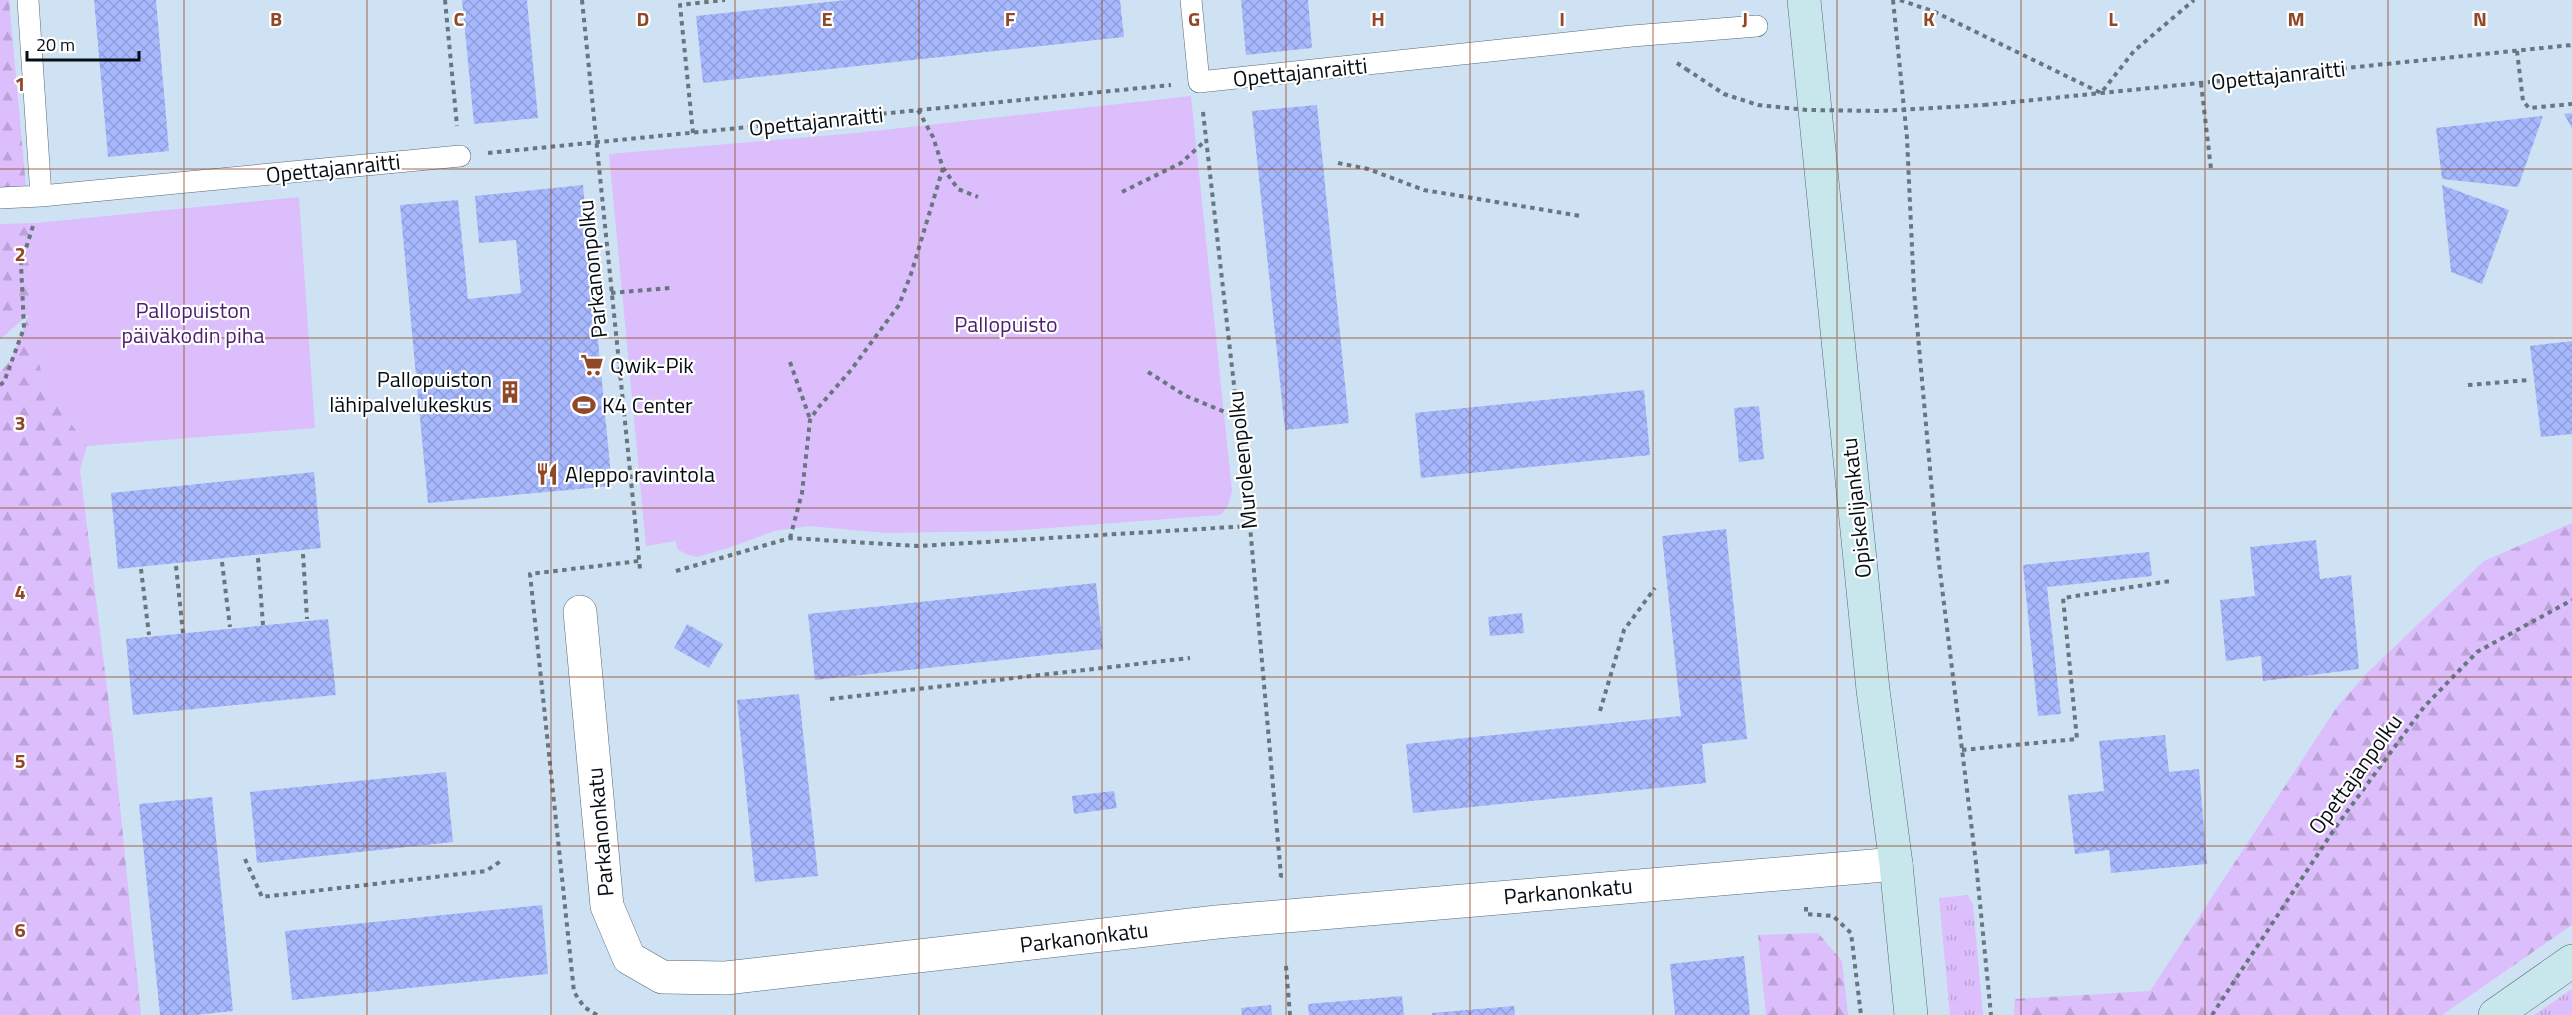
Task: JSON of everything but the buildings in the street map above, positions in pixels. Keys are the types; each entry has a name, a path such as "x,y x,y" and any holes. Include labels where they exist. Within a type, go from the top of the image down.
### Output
{"main road":[{"name":"Opiskelijankatu","path":"1804,0 1873,690 1896,864 1911,1015"},
{"path":"2495,1015 2572,961"}],"street":[{"name":"Parkanonkatu","path":"580,612 607,906 629,958 662,977 726,978 1272,916 1896,864"}],"lane":[{"path":"28,0 41,196"},
{"path":"1191,0 1199,82"},
{"name":"Opettajanraitti","path":"1199,82 1632,36 1757,26"},
{"name":"Opettajanraitti","path":"0,198 460,156"}],"path":[{"path":"445,0 460,156"},
{"name":"Parkanonpolku","path":"582,0 640,569"},
{"path":"693,133 680,5 725,0"},
{"path":"1893,0 1907,138 1914,291 1937,547 1991,1015"},
{"path":"1900,0 1935,12 2101,93 2134,51 2194,0"},
{"name":"Opettajanraitti","path":"1686,69 1724,94 1758,105 1807,110 1888,111 1984,105 2572,45"},
{"path":"2517,51 2523,101 2529,108 2572,104"},
{"name":"Opettajanraitti","path":"460,156 1199,82"},
{"name":"Muroleenpolku","path":"1199,82 1250,526 1281,876 1270,892 1272,916"},
{"path":"2201,83 2211,169"},
{"path":"918,110 933,136 943,168 958,189 978,197"},
{"path":"1122,192 1181,163 1206,140"},
{"path":"1338,163 1368,169 1424,190 1581,216"},
{"path":"810,420 851,370 898,305 911,274 943,168"},
{"path":"0,385 4,382 24,328 21,264 41,196"},
{"path":"611,293 670,288"},
{"path":"790,362 810,420 802,493 790,538"},
{"path":"1148,372 1186,396 1237,417"},
{"path":"2468,385 2529,380"},
{"path":"676,571 790,538 918,546 1250,526"},
{"path":"303,554 307,619"},
{"path":"258,558 263,624"},
{"path":"222,562 230,627"},
{"path":"176,566 183,633"},
{"path":"141,569 149,635"},
{"path":"1962,750 2077,739 2063,598 2170,581"},
{"path":"1600,711 1624,630 1655,588"},
{"name":"Opettajanpolku","path":"2212,1015 2336,828 2424,707 2477,652 2572,600"},
{"path":"830,699 1190,658"},
{"path":"244,859 262,897 486,871 501,861"},
{"path":"1803,871 1806,914 1833,916 1851,933 1861,1015"},
{"path":"1286,966 1290,1015"},
{"path":"584,1007 597,1015"}],"green space":[{"path":"0,0 9,0 26,187 0,189"},
{"name":"Pallopuisto","path":"1191,96 1232,491 1228,506 1220,515 1008,531 885,533 809,526 774,531 697,557 677,549 676,541 646,546 609,154 846,134"},
{"name":"Pallopuiston päiväkodin piha","path":"299,197 315,428 87,446 54,398 39,363 29,284 36,223"},
{"path":"36,223 29,284 39,363 54,398 87,446 80,470 113,737 141,1015 0,1015 0,372 11,360 29,314 0,339 0,224"},
{"path":"2572,523 2572,925 2442,1015 2014,1015 2015,999 2150,991 2337,707 2365,675 2484,561"},
{"path":"1968,895 1973,905 1983,1015 1950,1015 1939,898"},
{"path":"1818,933 1842,961 1848,1015 1766,1015 1758,935"},
{"path":"2572,989 2572,1015 2534,1015"}],"place":[{"name":"Qwik-Pik","path":"592,365"},
{"name":"Pallopuiston lähipalvelukeskus","path":"510,392"},
{"name":"K4 Center","path":"584,405"},
{"name":"Aleppo ravintola","path":"547,474"}]}
